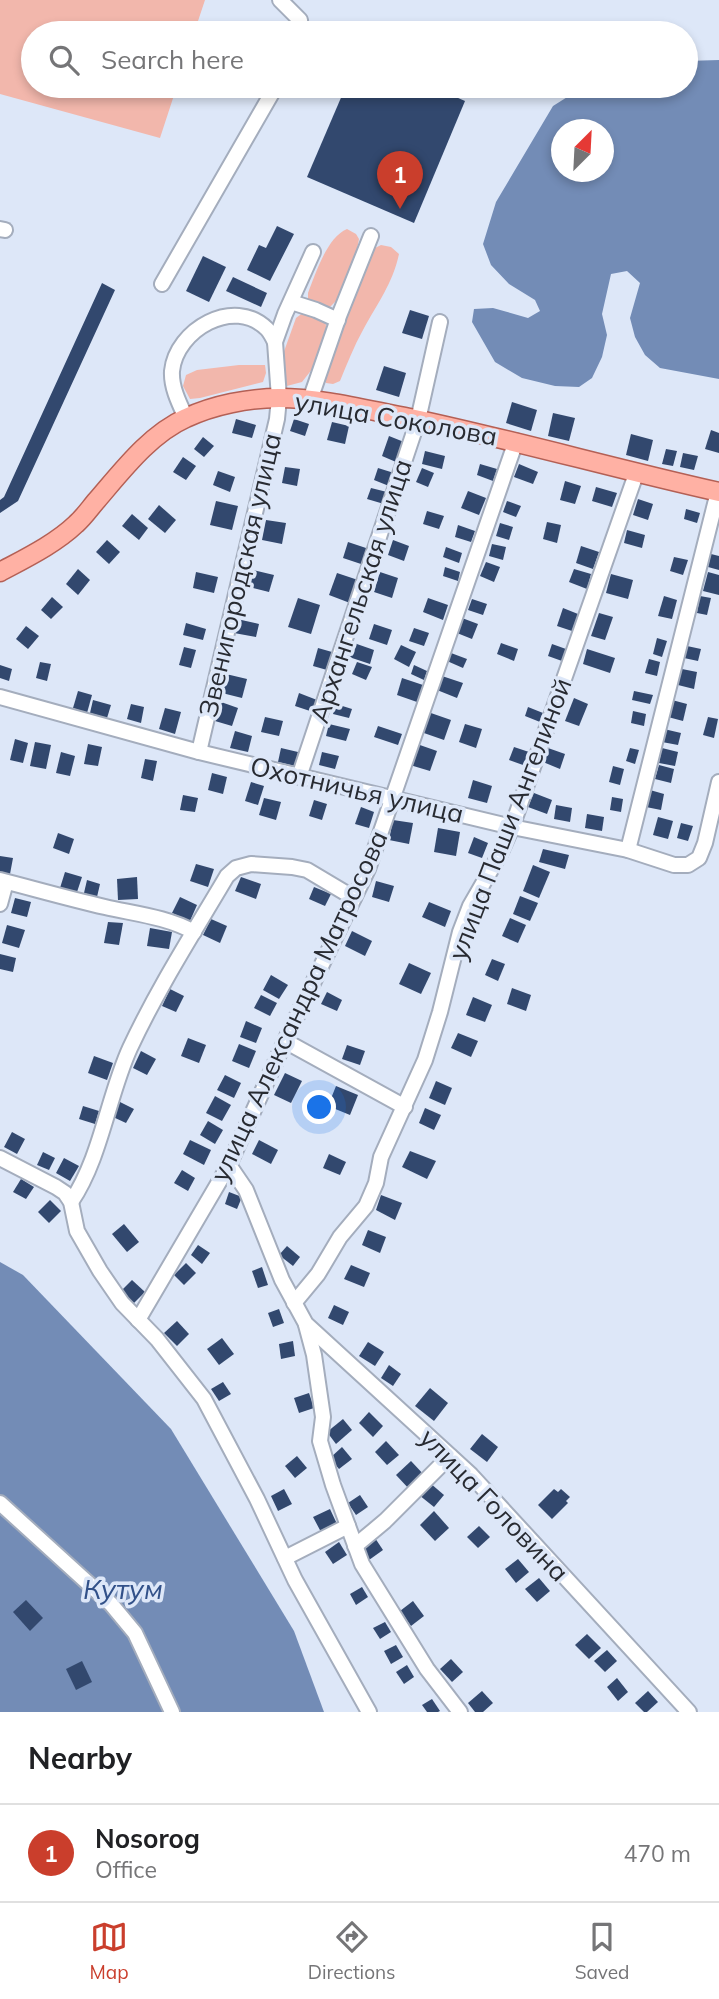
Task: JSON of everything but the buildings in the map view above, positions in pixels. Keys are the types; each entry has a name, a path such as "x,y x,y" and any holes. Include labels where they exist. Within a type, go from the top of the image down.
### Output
{"main road":[{"name":"улица Соколова","path":"0,572 33,554 76,524 117,477 167,429 186,418 250,400 310,400 418,420 516,441 636,474 718,492"}],"street":[{"path":"280,0 300,21"},
{"path":"162,284 269,98"},
{"path":"310,400 371,236"},
{"path":"279,398 275,342 313,253"},
{"path":"291,302 338,320"},
{"path":"186,418 172,383 172,368 192,332 211,321 234,314 250,318 267,329 275,342"},
{"name":"Архангельская улица","path":"299,777 418,420 440,322"},
{"name":"Звенигородская улица","path":"199,752 277,419 279,398"},
{"name":"улица Александра Матросова","path":"138,1320 229,1165 368,869 516,441"},
{"name":"улица Паши Ангелиной","path":"294,1304 318,1274 340,1237 366,1206 376,1183 381,1157 429,1048 460,932 470,906 512,827 636,474"},
{"path":"628,850 718,492"},
{"name":"Охотничья улица","path":"0,697 299,777 512,827 628,850 674,864 688,865 699,858 719,782"},
{"path":"71,1202 84,1179 129,1050 227,876 236,868 251,864 307,870 354,898"},
{"path":"0,904 3,881 164,919 194,932"},
{"path":"285,1041 405,1107"},
{"path":"0,1157 56,1186 65,1194 71,1202 77,1231 122,1303 157,1339 204,1399 257,1499 295,1580 369,1712"},
{"name":"улица Головина","path":"229,1165 246,1190 282,1280 306,1324 471,1475 689,1712"},
{"path":"306,1324 324,1417 320,1441 362,1564 427,1669 460,1712"},
{"path":"355,1546 385,1521 450,1456"},
{"path":"0,1503 111,1604 135,1633 172,1712"},
{"path":"285,1558 348,1526"}],"shaded area":[{"path":"0,0 205,0 198,21 21,21 21,98 173,98 160,138 0,94"},
{"path":"347,229 359,239 350,276 342,293 330,307 316,304 308,299 308,293 318,267 333,240"},
{"path":"381,245 391,247 399,254 393,274 340,381 326,383 322,376 368,260 375,248"},
{"path":"304,312 325,320 327,332 313,368 302,382 283,387 282,357 296,318"},
{"path":"265,365 263,382 190,399 183,386 186,375 197,370"}],"water":[{"path":"719,60 719,379 660,368 645,355 635,337 630,318 640,283 627,271 611,274 602,314 607,335 602,357 592,378 579,387 555,386 522,378 495,362 472,322 474,309 493,308 528,318 540,311 535,300 509,284 491,265 483,244 496,202 553,106 566,98 698,98 698,61"},
{"name":"Кутум","path":"0,1262 23,1275 171,1429 294,1631 324,1712 0,1712"}],"place":[{"name":"Nosorog","path":"400,209"}]}
